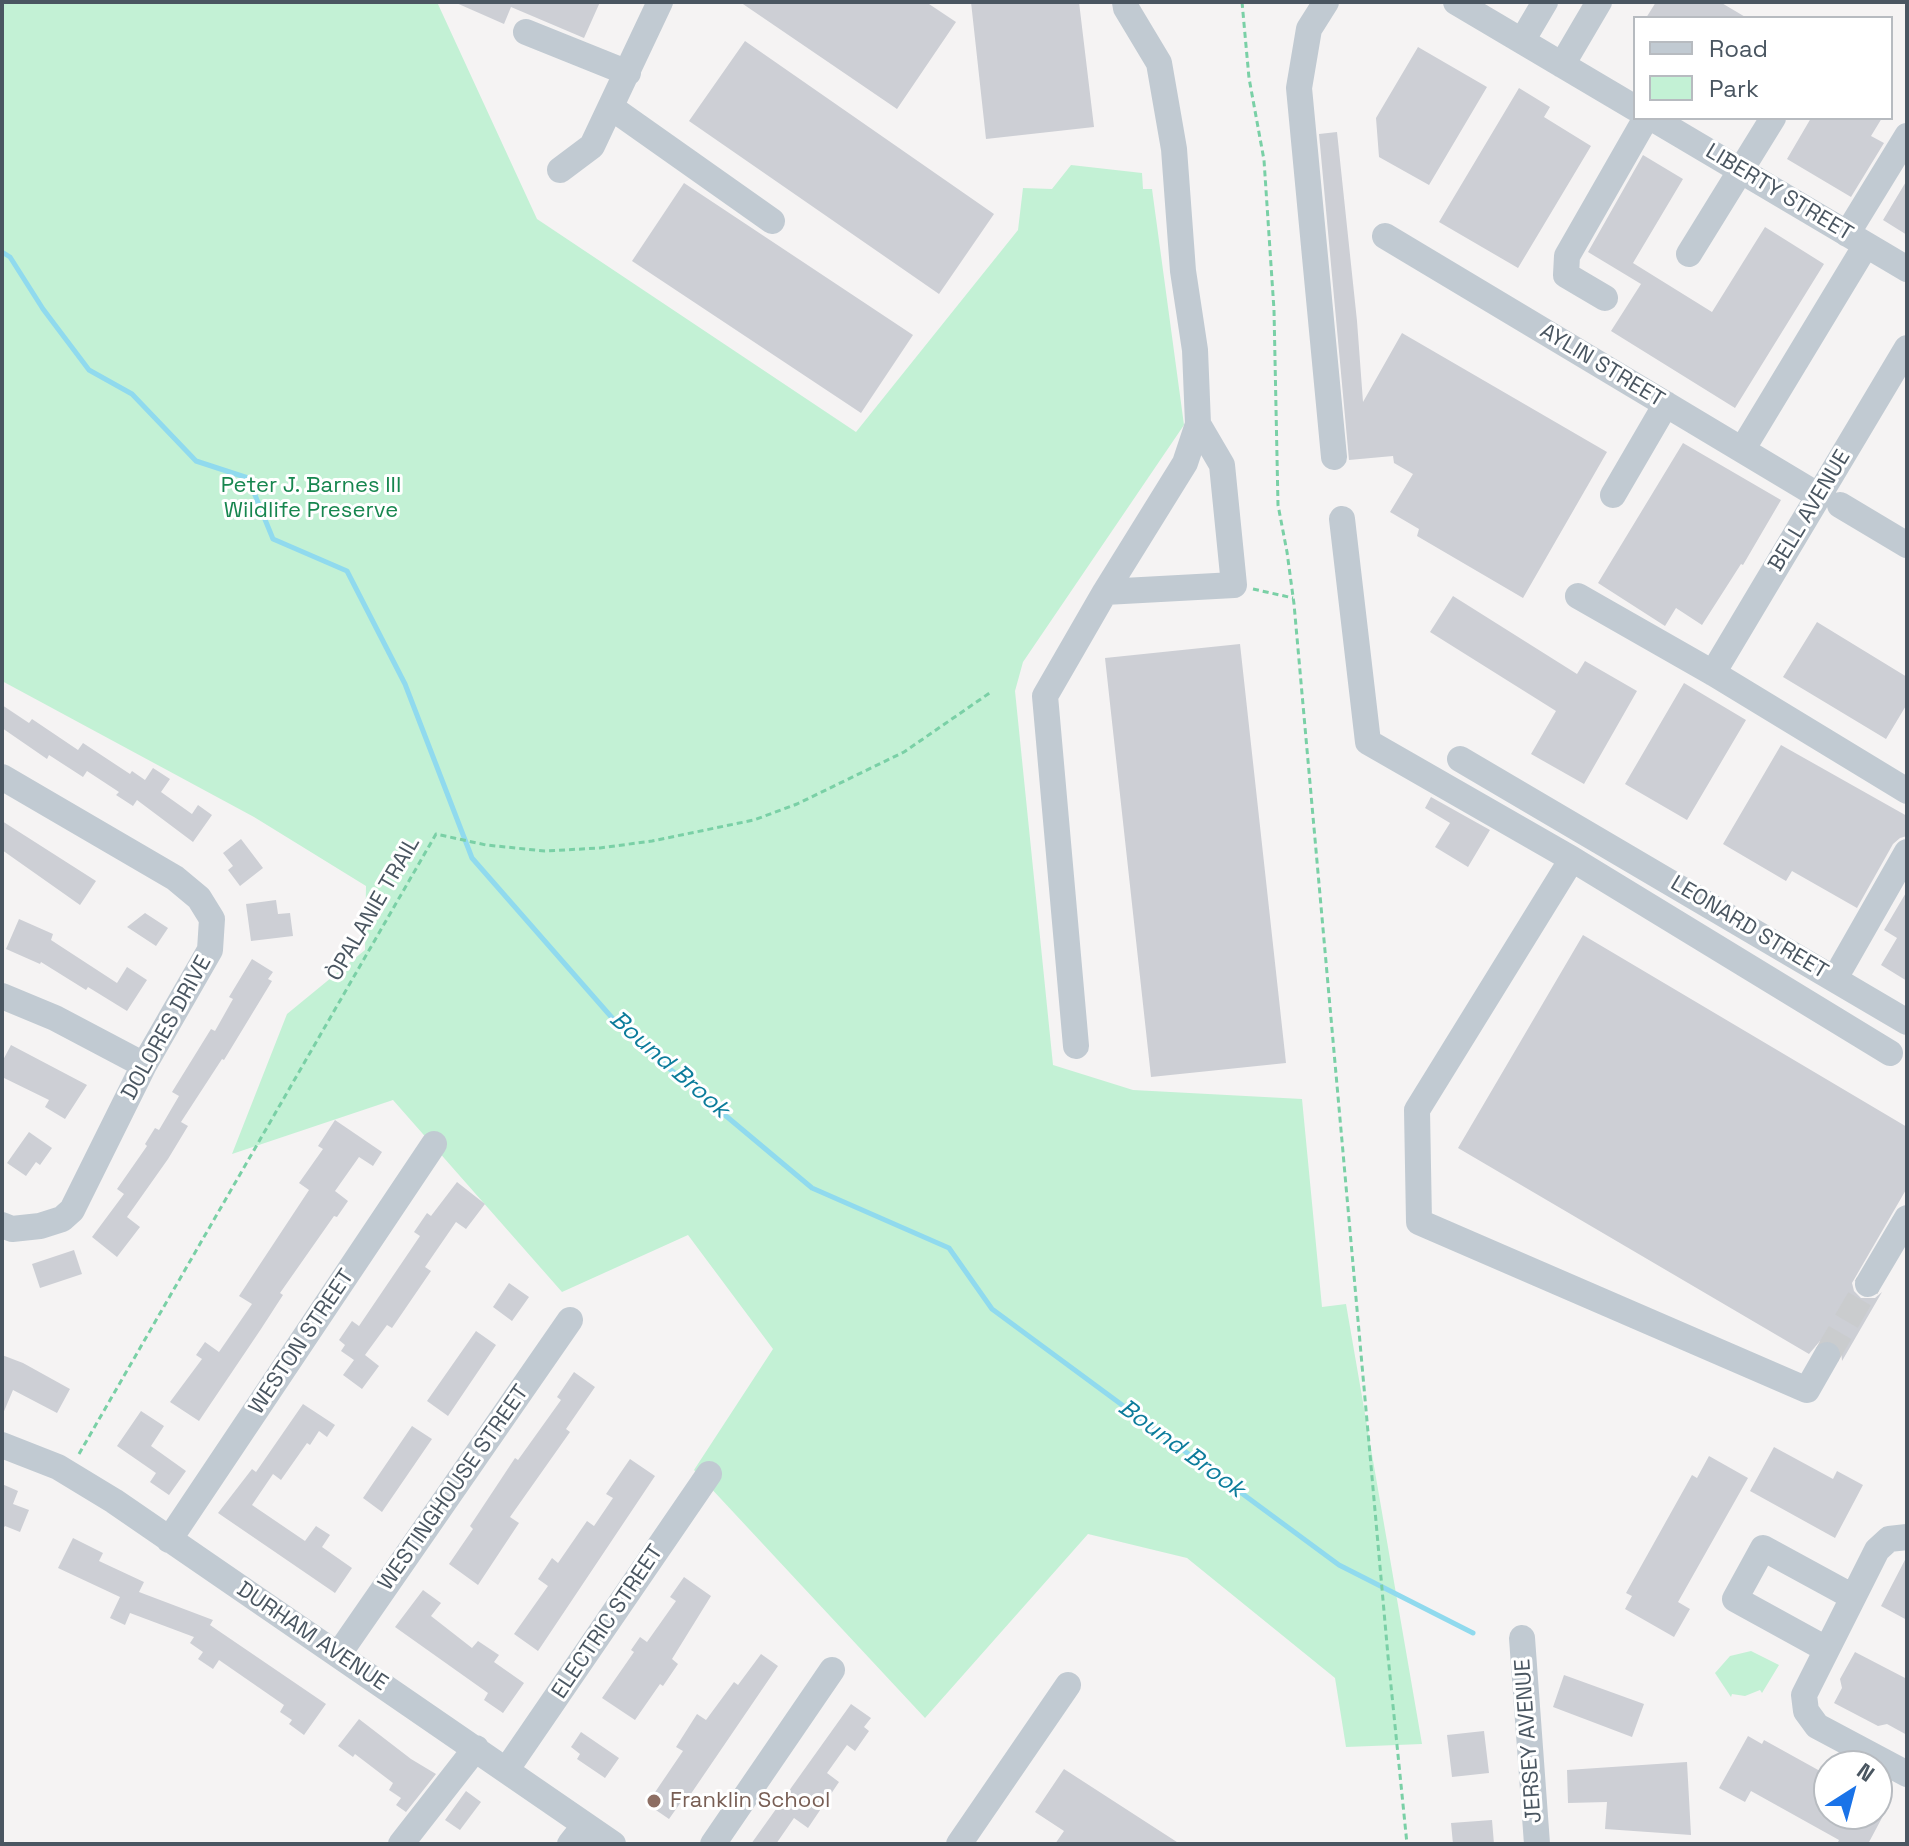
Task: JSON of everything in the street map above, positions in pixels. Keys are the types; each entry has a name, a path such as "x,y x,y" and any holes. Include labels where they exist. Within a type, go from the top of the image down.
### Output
{"street":[{"path":"560,170 592,146 660,2"},
{"path":"1076,1046 1045,696 1185,463 1198,424 1195,350 1183,271 1174,149 1159,63 1125,2"},
{"path":"1326,2 1309,29 1299,88 1334,457"},
{"path":"1456,2 1633,107"},
{"path":"1522,41 1545,2"},
{"path":"1562,65 1599,2"},
{"path":"526,32 628,73"},
{"path":"612,108 772,221"},
{"path":"1605,298 1566,275 1567,256 1648,120"},
{"name":"LIBERTY STREET","path":"1652,120 1907,269"},
{"path":"1689,254 1772,120"},
{"path":"1742,450 1857,239 1907,136"},
{"name":"AYLIN STREET","path":"1385,236 1907,545"},
{"name":"BELL AVENUE","path":"1713,673 1830,500 1907,348"},
{"path":"1613,495 1666,404"},
{"path":"1105,592 1234,585 1222,465 1198,424"},
{"path":"1342,519 1368,742 1572,859 1898,1062 1907,1023"},
{"path":"1578,596 1713,673 1907,791"},
{"name":"LEONARD STREET","path":"1460,759 1907,1023"},
{"name":"DOLORES DRIVE","path":"2,777 175,878 199,898 212,919 210,950 144,1065 72,1210 62,1219 40,1226 12,1229 2,1225"},
{"path":"1842,966 1907,852"},
{"path":"1572,859 1417,1110 1419,1222 1807,1390 1827,1355"},
{"path":"2,996 55,1018 144,1065"},
{"name":"WESTON STREET","path":"169,1540 434,1144"},
{"path":"1868,1284 1907,1218"},
{"name":"WESTINGHOUSE STREET","path":"338,1655 570,1320"},
{"name":"DURHAM AVENUE","path":"2,1445 69,1473 507,1769 577,1834 613,1844"},
{"name":"ELECTRIC STREET","path":"507,1769 709,1474"},
{"path":"1907,1537 1889,1539 1877,1550 1804,1695 1806,1711 1817,1726 1907,1774"},
{"path":"1826,1649 1735,1599 1763,1548 1853,1597"},
{"name":"JERSEY AVENUE","path":"1522,1638 1537,1844"},
{"path":"713,1844 832,1670"},
{"path":"959,1844 1068,1685"},
{"path":"401,1844 476,1748"}],"path":[{"path":"1242,2 1249,78 1264,160 1274,310 1278,505 1293,598 1407,1844"},
{"path":"1234,585 1293,598"},
{"name":"ÒPALANIE TRAIL","path":"69,1473 436,834 486,845 545,851 652,841 754,820 797,804 904,752 991,692"}],"green space":[{"name":"Peter J. Barnes III Wildlife Preserve","path":"2,2 437,2 537,219 856,432 1018,230 1023,188 1052,189 1071,165 1142,173 1143,189 1152,189 1184,425 1023,662 1015,691 1053,1065 1133,1090 1302,1099 1322,1307 1346,1304 1422,1744 1346,1747 1335,1678 1187,1558 1088,1534 925,1718 694,1470 773,1349 688,1235 562,1292 393,1100 232,1154 287,1014 365,950 366,886 254,817 2,681"},
{"path":"1751,1651 1779,1665 1762,1693 1760,1690 1745,1696 1732,1694 1731,1697 1715,1673 1730,1656"}],"building":[{"path":"454,2 600,2 584,38 511,7 504,24"},
{"path":"740,2 926,2 956,22 897,109"},
{"path":"971,2 1079,2 1094,127 986,139"},
{"path":"1656,2 1720,2 1744,16 1647,16"},
{"path":"745,41 994,214 939,294 689,121"},
{"path":"1418,47 1487,87 1429,185 1379,157 1376,118"},
{"path":"1519,88 1550,107 1544,117 1591,146 1518,268 1439,222"},
{"path":"1810,120 1881,120 1871,136 1884,143 1851,197 1787,159"},
{"path":"1337,132 1363,402 1402,333 1607,452 1523,598 1417,536 1419,529 1390,512 1413,474 1394,463 1393,456 1349,460 1319,134"},
{"path":"1643,155 1683,179 1633,263 1712,312 1765,227 1824,264 1735,408 1611,331 1641,284 1588,252"},
{"path":"1907,180 1907,235 1883,220"},
{"path":"684,183 913,335 861,413 632,261"},
{"path":"1683,443 1781,500 1743,565 1702,625 1676,608 1665,626 1598,583"},
{"path":"1453,596 1577,674 1585,661 1637,691 1584,784 1531,754 1556,711 1430,632"},
{"path":"1817,622 1907,677 1907,704 1886,739 1783,677"},
{"path":"1240,644 1286,1063 1151,1077 1105,658"},
{"path":"1684,683 1746,720 1687,820 1625,784"},
{"path":"2,705 29,723 32,719 78,750 83,743 130,774 132,771 145,780 153,768 170,779 161,792 192,814 198,805 212,815 193,842 137,800 133,806 116,795 119,792 87,771 83,777 49,755 47,759 2,728"},
{"path":"1781,745 1907,816 1907,836 1893,844 1857,908 1792,871 1786,881 1723,844"},
{"path":"1431,797 1490,830 1468,867 1435,847 1450,823 1425,808"},
{"path":"2,821 96,881 80,905 2,850"},
{"path":"241,839 263,868 240,886 228,870 233,866 223,853"},
{"path":"1907,891 1907,981 1881,965 1897,938 1884,930"},
{"path":"276,900 278,914 290,913 293,936 251,941 246,904"},
{"path":"145,913 168,928 156,946 127,927"},
{"path":"19,919 53,934 51,940 117,983 127,967 147,980 127,1011 41,962 6,949"},
{"path":"1583,935 1907,1127 1907,1188 1852,1283 1854,1291 1861,1298 1875,1298 1882,1292 1842,1361 1841,1348 1834,1341 1820,1341 1809,1354 1458,1148"},
{"path":"252,959 273,972 268,979 272,981 224,1060 181,1122 188,1126 168,1159 127,1217 140,1227 117,1257 92,1237 124,1194 117,1189 179,1096 172,1092 211,1029 215,1031 233,999 229,997"},
{"path":"11,1045 87,1085 65,1119 45,1107 49,1100 2,1077 2,1062"},
{"path":"335,1120 382,1152 373,1166 359,1157 335,1191 348,1201 280,1293 283,1295 199,1421 170,1402 202,1359 196,1355 205,1342 219,1352 252,1304 239,1296 309,1190 299,1183 323,1149 318,1146"},
{"path":"29,1132 52,1148 40,1165 36,1162 26,1176 7,1163"},
{"path":"457,1182 485,1204 466,1229 456,1222 425,1267 431,1271 392,1328 387,1325 365,1355 379,1366 362,1389 343,1375 354,1360 341,1351 345,1345 339,1340 352,1321 359,1326 420,1236 414,1232 427,1213 431,1216"},
{"path":"74,1250 82,1274 40,1288 32,1264"},
{"path":"509,1283 529,1297 512,1321 493,1307"},
{"path":"476,1331 496,1345 448,1416 427,1401"},
{"path":"2,1355 70,1389 57,1413 13,1390 2,1416"},
{"path":"574,1372 595,1387 566,1429 570,1432 510,1517 519,1523 478,1585 449,1564 515,1458 518,1460 561,1400 557,1397"},
{"path":"303,1404 335,1425 327,1437 319,1431 310,1445 307,1443 281,1480 273,1474 252,1505 305,1541 316,1526 330,1535 322,1547 352,1568 335,1593 218,1513 252,1469 256,1472"},
{"path":"141,1411 164,1426 151,1446 186,1471 169,1495 150,1482 156,1473 117,1446"},
{"path":"412,1426 432,1439 382,1512 363,1498"},
{"path":"1774,1447 1833,1479 1837,1471 1863,1485 1835,1538 1750,1491"},
{"path":"1709,1456 1748,1478 1678,1602 1690,1609 1674,1637 1625,1609 1632,1596 1626,1593 1692,1475 1697,1478"},
{"path":"630,1459 655,1476 538,1651 514,1634 548,1586 538,1579 552,1558 558,1563 587,1521 594,1526 613,1498 606,1494"},
{"path":"2,1484 18,1491 13,1504 29,1510 20,1532 5,1526 2,1530"},
{"path":"73,1538 103,1553 99,1561 144,1582 139,1592 213,1620 210,1625 326,1704 304,1735 289,1724 292,1720 280,1712 284,1705 219,1660 213,1669 198,1659 203,1652 190,1643 194,1637 130,1613 125,1625 110,1618 120,1597 58,1568"},
{"path":"1907,1556 1907,1620 1881,1606"},
{"path":"684,1577 711,1596 672,1659 678,1664 635,1720 602,1698 634,1652 631,1650 640,1637 647,1642 676,1601 670,1597"},
{"path":"423,1590 441,1603 431,1616 472,1648 478,1641 499,1655 494,1662 524,1683 503,1713 484,1700 488,1693 395,1627"},
{"path":"1855,1652 1907,1679 1907,1735 1887,1724 1878,1726 1834,1703 1842,1688 1840,1679"},
{"path":"761,1654 778,1666 684,1804 681,1802 669,1819 647,1804 683,1751 676,1747 697,1714 706,1720 734,1682 738,1685"},
{"path":"1564,1675 1644,1704 1632,1737 1553,1707"},
{"path":"851,1704 871,1718 864,1727 869,1731 855,1751 847,1745 827,1773 839,1782 808,1828 794,1818 776,1844 751,1844"},
{"path":"359,1719 436,1774 406,1812 396,1805 401,1798 389,1790 393,1783 355,1754 353,1757 338,1746"},
{"path":"1484,1731 1489,1773 1452,1777 1447,1735"},
{"path":"581,1732 619,1758 605,1778 577,1759 580,1754 571,1747"},
{"path":"1748,1736 1762,1744 1764,1740 1813,1767 1813,1826 1751,1791 1745,1802 1719,1788"},
{"path":"1687,1762 1691,1835 1605,1829 1607,1802 1568,1803 1567,1770"},
{"path":"1064,1769 1180,1844 1055,1844 1064,1831 1035,1812"},
{"path":"466,1791 481,1802 460,1830 445,1820"},
{"path":"1492,1820 1494,1844 1453,1844 1451,1823"},
{"path":"1821,1830 1875,1830 1868,1844 1837,1844 1839,1840"}],"waterway":[{"name":"Bound Brook","path":"2,252 10,257 43,309 89,370 132,394 196,461 248,478 273,539 347,571 405,684 472,858 621,1028 812,1188 949,1248 992,1309 1339,1565 1473,1633"}],"tunnel":[{"path":"1827,1355 1868,1284"}],"place":[{"name":"Franklin School","path":"654,1801"}]}
